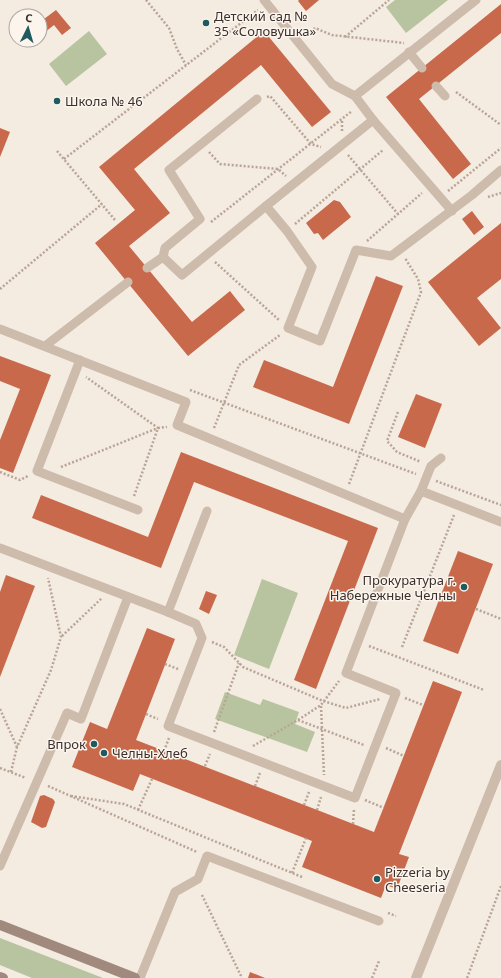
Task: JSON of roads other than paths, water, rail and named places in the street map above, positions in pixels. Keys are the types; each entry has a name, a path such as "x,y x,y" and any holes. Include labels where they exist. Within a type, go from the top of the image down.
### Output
{"main road":[{"path":"0,925 135,978"},
{"path":"0,977 4,978"}],"street":[{"path":"416,978 501,765"}],"lane":[{"path":"355,96 409,52 420,46 476,0"},
{"path":"265,2 332,84 355,96 373,120 452,211"},
{"path":"409,52 422,68"},
{"path":"436,86 445,96"},
{"path":"147,268 163,257 165,248 200,219 169,170 257,100"},
{"path":"163,257 182,275 373,120"},
{"path":"266,206 287,231 312,267 288,328 320,341 356,250 391,256 452,211 501,170"},
{"path":"45,346 128,282"},
{"path":"0,329 186,402 177,425 405,519"},
{"path":"80,360 41,473 134,508"},
{"path":"0,548 128,596 196,624 202,638 168,726 355,798 396,693 346,673 405,519 421,490 430,466 441,458"},
{"path":"421,490 501,522"},
{"path":"168,612 207,511"},
{"path":"0,866 67,713 81,718 128,596"},
{"path":"140,978 175,892 198,879 206,856 379,921"}],"place":[{"name":"Детский сад № 35 «Соловушка»","path":"206,23"},
{"name":"Школа № 46","path":"57,101"},
{"name":"Прокуратура г. Набережные Челны","path":"464,587"},
{"name":"Впрок","path":"94,744"},
{"name":"Челны-Хлеб","path":"104,753"},
{"name":"Pizzeria by Cheeseria","path":"377,879"}]}
